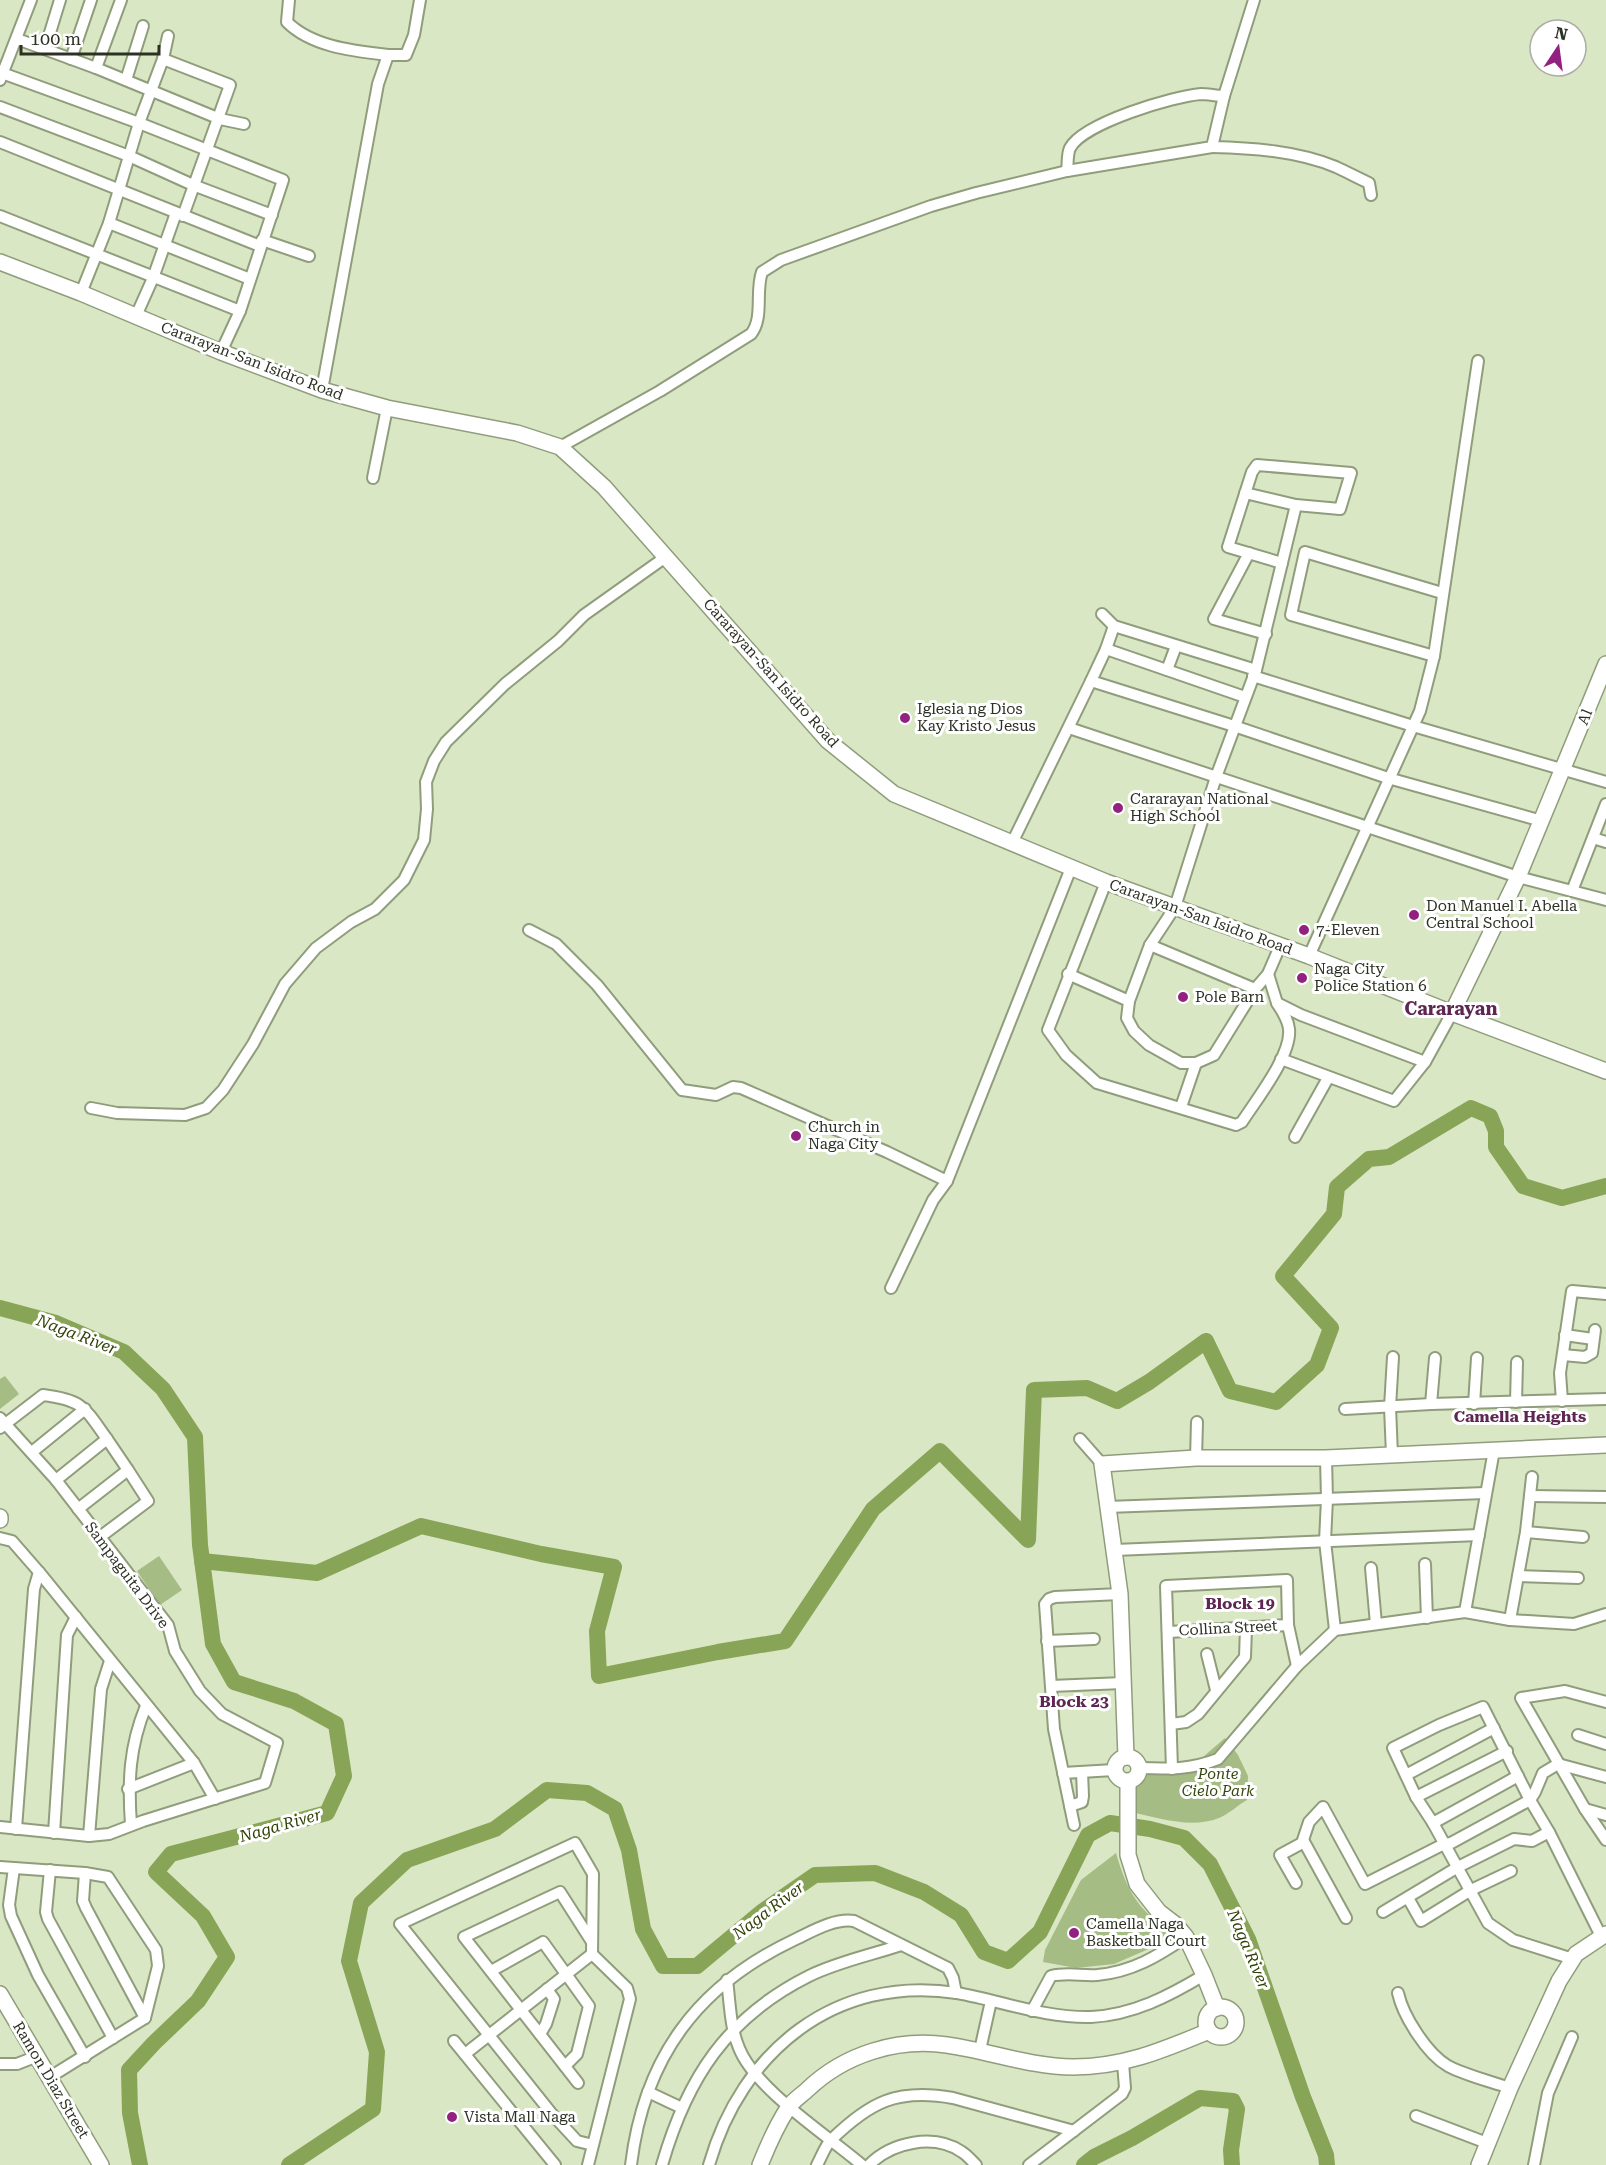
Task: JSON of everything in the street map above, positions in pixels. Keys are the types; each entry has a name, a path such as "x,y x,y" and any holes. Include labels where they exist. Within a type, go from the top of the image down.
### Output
{"street":[{"path":"31,0 17,39 4,57 1,77 140,123 282,180 240,311 221,352"},
{"path":"45,49 60,0"},
{"path":"71,60 91,0"},
{"path":"96,68 121,0"},
{"path":"289,0 287,22 298,33 353,51 388,55 406,55 414,35 420,0"},
{"path":"1212,147 1224,96 1254,0"},
{"path":"126,80 143,26"},
{"path":"81,293 109,223 129,156 163,59 168,36"},
{"path":"17,39 96,68 220,119 244,124"},
{"path":"322,390 378,84 388,55"},
{"path":"136,316 153,278 164,245 208,150 230,85 163,59"},
{"path":"1066,171 1070,148 1083,135 1106,121 1175,99 1201,94 1224,96"},
{"path":"0,107 129,156 193,185 272,215"},
{"path":"0,142 180,214 261,243 309,256"},
{"path":"560,447 660,391 751,334 757,327 759,280 762,272 771,265 931,206 1066,171 1212,147 1270,151 1317,160 1370,183 1371,195"},
{"path":"0,216 96,252 153,278 240,311"},
{"path":"109,223 250,279"},
{"name":"Cararayan-San Isidro Road","path":"0,262 81,293 221,352 322,390 387,408 517,433 560,447 604,488 667,556 828,741 894,794 1106,882 1309,956 1606,1071"},
{"path":"1309,956 1420,711 1434,656 1478,361"},
{"path":"373,478 387,408"},
{"path":"1245,493 1296,506 1340,509 1352,473 1257,465 1252,472 1245,493 1228,547 1282,563"},
{"path":"1280,946 1268,974 1255,989 1214,1055 1196,1063 1181,1063 1149,1045 1134,1031 1127,1018 1129,1001 1150,945 1175,907 1216,777 1255,673 1296,506"},
{"path":"1434,656 1291,615 1305,552 1442,593"},
{"path":"1249,553 1214,619 1266,634"},
{"path":"91,1108 117,1113 185,1115 206,1108 223,1090 247,1053 285,984 316,948 351,922 375,909 404,880 424,840 427,809 426,782 446,742 505,684 584,615 667,556"},
{"path":"1102,614 1114,626 1413,726 1606,782"},
{"path":"1012,843 1092,681 1114,626"},
{"path":"1167,670 1176,646"},
{"path":"1106,649 1245,697"},
{"name":"Al","path":"1452,1013 1518,877 1606,664"},
{"path":"1092,681 1388,778 1542,821"},
{"path":"1069,728 1518,877 1606,900"},
{"path":"1572,891 1606,804"},
{"path":"1593,838 1606,842"},
{"path":"891,1288 933,1200 947,1181 1071,868"},
{"path":"1106,882 1068,974 1048,1030 1066,1055 1097,1083 1236,1125 1242,1122 1281,1059 1289,1039 1289,1028 1277,1003 1268,974"},
{"path":"529,930 556,944 597,985 682,1090 716,1095 734,1087 741,1088 888,1152 947,1181"},
{"path":"1150,945 1255,989"},
{"path":"1068,974 1129,1001"},
{"path":"1277,1003 1301,1015 1425,1062"},
{"path":"1281,1059 1394,1101 1425,1062 1452,1013"},
{"path":"1181,1107 1196,1063"},
{"path":"1295,1137 1328,1077"},
{"path":"1562,1401 1560,1373 1572,1291 1606,1294"},
{"path":"1563,1355 1585,1357 1592,1353 1594,1335 1565,1335"},
{"path":"1392,1455 1390,1407 1393,1357"},
{"path":"1431,1404 1435,1358"},
{"path":"1474,1404 1477,1358"},
{"path":"1516,1402 1517,1362"},
{"path":"2,1424 43,1395 66,1398 85,1409 129,1470 148,1501 100,1537"},
{"path":"1345,1409 1606,1399"},
{"path":"32,1452 85,1409"},
{"path":"1196,1458 1197,1422"},
{"name":"Sampaguita Drive","path":"2,1424 32,1452 56,1480 168,1625 176,1651 200,1691 222,1714 277,1743 265,1783 215,1799"},
{"path":"56,1480 107,1439"},
{"path":"1080,1439 1102,1464 1120,1594 1126,1757"},
{"path":"1102,1464 1196,1458 1326,1458 1606,1445"},
{"path":"1465,1612 1494,1450"},
{"path":"1326,1458 1325,1541 1335,1630"},
{"path":"78,1509 129,1470"},
{"path":"1510,1620 1526,1532 1532,1477"},
{"path":"1107,1507 1485,1493"},
{"path":"1530,1496 1606,1497"},
{"path":"1526,1532 1583,1537"},
{"path":"1114,1550 1479,1535"},
{"path":"0,1538 12,1541 39,1572 194,1763 215,1799 109,1834 89,1836 0,1827"},
{"path":"1425,1564 1427,1618"},
{"path":"1371,1568 1376,1624"},
{"path":"16,1829 33,1589 39,1572"},
{"path":"1518,1576 1578,1578"},
{"path":"1172,1769 1166,1586 1287,1580 1288,1625 1297,1666"},
{"path":"1074,1825 1054,1729 1045,1604 1049,1599 1120,1594"},
{"path":"1139,1768 1172,1769 1199,1766 1218,1759 1297,1666 1335,1630 1465,1612 1510,1620 1574,1624 1606,1614"},
{"path":"54,1833 68,1635 76,1617"},
{"name":"Collina Street","path":"1168,1632 1288,1625"},
{"path":"1171,1724 1186,1722 1198,1714 1245,1657 1246,1628"},
{"path":"1047,1641 1094,1639"},
{"path":"1207,1654 1216,1690"},
{"path":"89,1836 101,1689 110,1661"},
{"path":"1051,1686 1123,1683"},
{"path":"1606,1702 1565,1691 1521,1698 1558,1764 1606,1840"},
{"path":"131,1825 128,1789 136,1731 146,1706"},
{"path":"1479,2165 1510,2088 1559,1981 1573,1959 1576,1954 1604,1936 1530,1800 1483,1707 1439,1725 1394,1748 1416,1797 1434,1823 1488,1923 1513,1940 1573,1959"},
{"path":"1406,1775 1494,1728"},
{"path":"1578,1735 1606,1744"},
{"path":"1416,1797 1507,1751"},
{"path":"1126,1757 1136,1761 1139,1768 1138,1776 1128,1782 1119,1779 1114,1770 1116,1762 1126,1757"},
{"path":"128,1789 194,1763"},
{"path":"1346,1918 1303,1840 1309,1822 1323,1807 1365,1884 1444,1844 1451,1843 1530,1800 1536,1792 1543,1773 1558,1764 1605,1774"},
{"path":"1063,1773 1114,1770"},
{"path":"1070,1806 1082,1802 1082,1772"},
{"path":"1434,1823 1518,1776"},
{"path":"1128,1782 1128,1846 1131,1867 1137,1884 1159,1912 1176,1925 1186,1937 1217,2008"},
{"path":"1585,1809 1606,1815"},
{"path":"1383,1912 1458,1867 1514,1839 1532,1841 1549,1832"},
{"path":"1296,1883 1280,1855 1304,1842"},
{"path":"465,2054 490,2034 521,2010 566,1974 592,1948 593,1874 575,1843 400,1924 490,2034 577,2141 593,2145"},
{"path":"0,1867 85,1873 108,1877 156,1950 159,1966 145,2019 50,2077"},
{"path":"14,1868 9,1905 11,1916 38,1975 85,2057"},
{"path":"50,1870 46,1912 48,1919 113,2037"},
{"path":"1408,1898 1421,1921 1470,1890 1511,1871"},
{"path":"85,1873 83,1901 145,2019"},
{"path":"578,2083 464,1937 560,1892 592,1948 627,1988 630,1999 588,2165"},
{"path":"631,2165 648,2092 663,2056 686,2022 727,1980 760,1958 792,1941 845,1920 854,1922 948,1968 956,1993"},
{"path":"1032,2011 1051,1976 1067,1972 1085,1976 1100,1975 1142,1965 1186,1937"},
{"path":"490,1971 543,1942 589,2006 577,2054 565,2066"},
{"path":"662,2165 693,2085 715,2050 740,2023 775,1996 811,1975 901,1945"},
{"path":"709,2165 717,2139 734,2102 753,2073 775,2048 810,2020 852,2002 890,1992 925,1991 956,1993 1062,2017 1092,2017 1115,2014 1153,2003 1204,1975"},
{"path":"727,1980 733,2031 739,2049 753,2073 789,2106 862,2165"},
{"path":"540,2034 546,2024 554,1999 547,1989"},
{"path":"1398,1993 1407,2019 1442,2062 1510,2088"},
{"name":"Ramon Diaz Street","path":"0,1994 35,2057 50,2077 101,2165"},
{"path":"980,2050 991,2001"},
{"path":"1217,2008 1232,2012 1236,2022 1235,2027 1223,2037 1209,2031 1207,2017 1217,2008"},
{"path":"760,2165 789,2106 823,2075 855,2056 887,2047 918,2043 945,2044 1051,2066 1076,2067 1123,2063 1152,2055 1209,2031"},
{"path":"1534,2165 1548,2093 1572,2037"},
{"path":"454,2041 555,2165"},
{"path":"0,2064 17,2064 35,2057"},
{"path":"1029,2165 1122,2094 1125,2088 1123,2063"},
{"path":"648,2092 682,2109"},
{"path":"817,2165 831,2139 835,2138 860,2114 874,2105 904,2095 934,2095 953,2098 1074,2131"},
{"path":"1416,2116 1487,2143"},
{"path":"869,2165 877,2157 894,2147 920,2141 944,2144 962,2151 976,2165"}],"green space":[{"path":"5,1376 19,1394 0,1409 0,1379"},
{"path":"159,1556 182,1590 160,1605 137,1571"},
{"name":"Ponte Cielo Park","path":"1225,1738 1238,1755 1248,1776 1247,1800 1219,1818 1198,1823 1186,1823 1131,1812 1133,1784 1142,1774 1158,1765 1196,1763"},
{"path":"1116,1853 1125,1879 1136,1900 1151,1917 1173,1934 1172,1939 1114,1964 1076,1968 1043,1962 1045,1950 1081,1880"}],"waterway":[{"path":"202,1561 317,1573 421,1526 541,1554 614,1567 597,1631 599,1676 785,1641 873,1509 940,1451 1028,1540 1034,1390 1087,1388 1117,1401 1149,1382 1206,1341 1230,1391 1276,1402 1317,1365 1331,1328 1283,1276 1334,1214 1337,1187 1369,1159 1389,1157 1471,1108 1490,1116 1496,1131 1496,1147 1523,1186 1562,1198 1606,1186"},
{"name":"Naga River","path":"0,1308 56,1323 124,1352 163,1389 195,1437 200,1545 213,1644 234,1682 294,1701 336,1724 344,1776 327,1813 171,1854 156,1872 203,1916 227,1957 198,2001 129,2070 130,2113 140,2165"},
{"name":"Naga River","path":"289,2165 373,2109 377,2052 349,1961 361,1903 407,1860 495,1829 547,1790 587,1793 615,1809 629,1850 643,1929 663,1966 697,1966 763,1911 815,1875 875,1873 924,1892 961,1915 984,1952 1008,1961 1040,1932 1088,1835 1110,1823 1150,1829 1184,1838 1210,1864 1248,1939 1303,2097 1326,2155 1327,2165"},
{"name":"Naga River","path":"1084,2165 1094,2157 1132,2138 1200,2098 1233,2101 1237,2109 1231,2150 1232,2165"}],"place":[{"name":"Iglesia ng Dios Kay Kristo Jesus","path":"905,718"},
{"name":"Cararayan National High School","path":"1118,808"},
{"name":"Don Manuel I. Abella Central School","path":"1414,915"},
{"name":"7-Eleven","path":"1304,930"},
{"name":"Naga City Police Station 6","path":"1302,978"},
{"name":"Pole Barn","path":"1183,997"},
{"name":"Church in Naga City","path":"796,1136"},
{"name":"Camella Naga Basketball Court","path":"1074,1933"},
{"name":"Vista Mall Naga","path":"452,2117"}],"district":[{"name":"Cararayan","path":"1451,1009"},
{"name":"Camella Heights","path":"1520,1416"},
{"name":"Block 19","path":"1240,1603"},
{"name":"Block 23","path":"1074,1701"}]}
